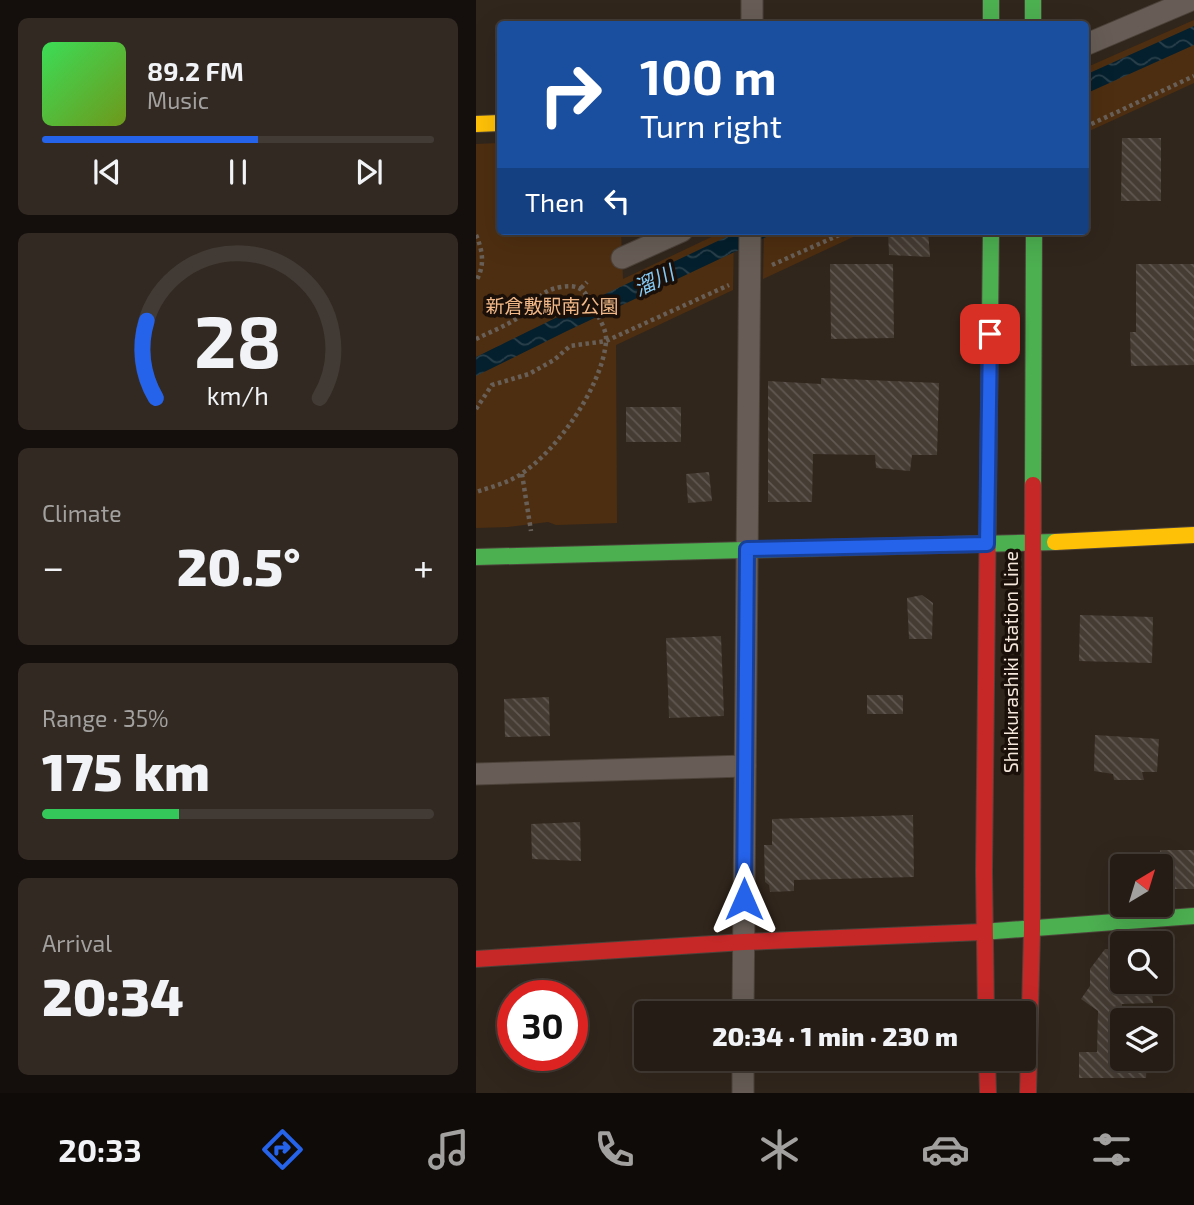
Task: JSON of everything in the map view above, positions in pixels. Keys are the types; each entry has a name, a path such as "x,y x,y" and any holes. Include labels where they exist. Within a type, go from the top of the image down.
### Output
{"main road":[{"path":"991,0 991,21"},
{"path":"1033,0 1033,21"},
{"path":"476,124 497,123"},
{"name":"Shinkurashiki Station Line","path":"986,1001 984,932 991,235"},
{"name":"Shinkurashiki Station Line","path":"1028,1093 1032,930 1034,235"},
{"path":"476,557 1033,543 1194,535"},
{"path":"476,959 744,942 1032,930 1194,916"},
{"path":"987,1071 988,1093"}],"street":[{"path":"751,21 752,0"},
{"path":"1089,43 1191,0"},
{"path":"622,258 673,235"},
{"path":"743,1001 750,235"},
{"path":"476,774 745,766"},
{"path":"743,1071 743,1093"}],"path":[{"path":"1089,125 1194,76"},
{"path":"476,235 482,250 483,264 476,281"},
{"path":"476,410 492,385 529,374 578,344 606,341 750,270 838,235"},
{"path":"581,288 587,282"},
{"path":"476,339 520,317 538,295 547,290 575,286 586,293 604,330 606,341 593,384 572,421 522,474 476,492"},
{"path":"522,474 531,532"}],"green space":[{"path":"1194,20 1194,83 1089,131 1089,66"},
{"name":"新倉敷駅南公園","path":"497,143 497,235 621,235 623,279 716,235 734,235 733,290 616,345 617,523 556,525 548,522 476,528 476,144"},
{"path":"764,235 857,235 763,279"}],"water":[{"path":"1194,26 1194,45 1089,92 1089,73"},
{"name":"溜川","path":"731,235 771,235 476,376 476,357"}],"building":[{"path":"1122,138 1161,138 1161,201 1121,201"},
{"path":"888,235 928,235 930,257 889,255"},
{"path":"830,264 893,264 894,338 831,339"},
{"path":"1136,264 1194,264 1194,365 1131,366 1130,332 1136,332"},
{"path":"821,378 939,383 937,455 912,455 910,471 876,468 875,455 813,454 812,502 768,502 768,381 821,384"},
{"path":"626,407 681,407 681,442 626,442"},
{"path":"709,472 712,501 688,503 686,474"},
{"path":"922,595 933,603 932,639 909,639 907,598"},
{"path":"1080,615 1153,617 1152,663 1079,661"},
{"path":"721,636 724,716 669,718 666,638"},
{"path":"867,695 903,695 903,714 867,714"},
{"path":"549,697 550,736 505,737 504,699"},
{"path":"1095,735 1159,739 1157,772 1142,772 1144,780 1114,780 1113,774 1094,771"},
{"path":"913,815 914,877 794,880 794,891 770,892 769,885 765,882 764,845 772,845 772,819"},
{"path":"580,822 581,861 532,859 531,824"},
{"path":"1160,850 1194,850 1194,889 1173,889 1173,854 1160,854"},
{"path":"1105,949 1110,949 1110,994 1152,994 1153,1003 1122,1004 1122,1008 1110,1008 1110,1071 1146,1071 1146,1078 1079,1078 1079,1052 1097,1052 1098,1011 1081,999 1090,986 1090,969"}],"traffic: fast":[{"path":"991,0 991,21"},
{"path":"1033,0 1033,21"},
{"path":"988,499 991,235"},
{"path":"1033,485 1034,235"},
{"path":"476,557 1055,542"},
{"path":"982,932 1194,916"}],"traffic: slow":[{"path":"476,124 497,123"},
{"path":"1055,542 1194,535"}],"traffic: jam":[{"path":"1028,1093 1032,930 1033,485"},
{"path":"986,1001 984,872 988,499"},
{"path":"476,959 744,942 982,932"},
{"path":"987,1071 988,1093"}],"route":[{"path":"744,899 747,549 987,544 990,334"}]}
